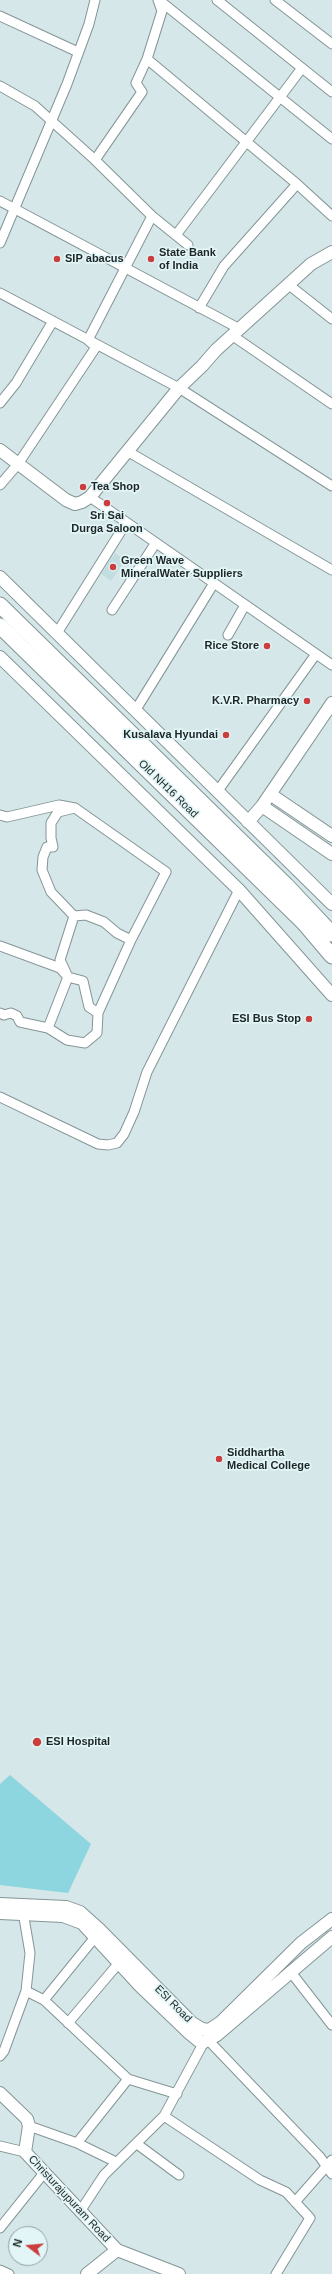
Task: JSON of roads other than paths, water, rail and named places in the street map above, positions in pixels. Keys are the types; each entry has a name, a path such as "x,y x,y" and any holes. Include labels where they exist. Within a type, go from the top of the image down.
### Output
{"main road":[{"name":"Old NH16 Road","path":"0,605 286,885 332,934"},
{"name":"Old NH16 Road","path":"0,626 304,923 332,956"}],"street":[{"path":"0,244 16,209 78,52 95,0"},
{"path":"95,160 142,92 136,83 147,60 162,11 159,0"},
{"path":"159,0 279,98 332,139"},
{"path":"217,0 332,92"},
{"path":"275,0 332,44"},
{"path":"0,16 78,52"},
{"path":"147,60 297,184 332,216"},
{"path":"176,235 302,68"},
{"path":"0,86 35,106 95,160 152,216 188,245"},
{"path":"200,308 224,266 297,184"},
{"path":"0,201 200,308 236,332 332,404"},
{"path":"88,340 152,216"},
{"path":"0,450 66,500 75,504 90,497 179,388 216,350 311,264 332,252"},
{"path":"289,285 332,319"},
{"path":"0,293 179,388 332,486"},
{"path":"0,403 16,383 53,321"},
{"path":"0,485 18,464 96,347 88,340"},
{"path":"127,450 332,570"},
{"path":"90,497 332,665"},
{"path":"57,633 126,523"},
{"path":"112,610 156,544"},
{"path":"0,577 332,904"},
{"path":"135,711 214,583"},
{"path":"228,634 245,605"},
{"path":"217,792 316,654"},
{"path":"0,657 239,890 332,995"},
{"path":"248,822 262,806 332,703"},
{"path":"270,794 332,836"},
{"path":"0,815 7,817 59,805 75,808 166,872 131,940 98,1013 97,1033 85,1043 67,1040 48,1028 20,1022 17,1016 11,1013 4,1015 0,1013"},
{"path":"262,806 332,854"},
{"path":"74,916 51,892 42,870 43,857 47,847 53,847 51,838 51,823 58,812 75,808"},
{"path":"0,1097 98,1144 108,1145 117,1143 124,1134 134,1112 147,1072 239,890"},
{"path":"74,916 86,915 104,922 117,933 131,940"},
{"path":"48,1028 68,977 60,960 74,916"},
{"path":"0,946 60,968 68,977 83,981 89,1007 98,1013"},
{"name":"ESI Road","path":"0,1904 66,1907 80,1912 95,1924 192,2023 202,2029 207,2038 199,2041 188,2032 118,1964 96,1936 82,1922 73,1918 23,1912 0,1913"},
{"path":"0,2056 4,2051 26,1991 30,1953 23,1912"},
{"path":"81,2210 104,2175 164,2116 207,2038 221,2022 301,1943 332,1919"},
{"path":"44,2000 96,1936"},
{"path":"207,2038 332,1936"},
{"path":"68,2023 118,1964"},
{"path":"290,1971 332,2026"},
{"path":"26,1991 44,2000 128,2079 177,2094"},
{"path":"207,2038 330,2167 295,2202"},
{"path":"77,2143 128,2079"},
{"path":"0,2093 23,2112 29,2126 77,2143 116,2162"},
{"path":"164,2116 260,2180 286,2192 310,2218 276,2274"},
{"name":"Christurajupuram Road","path":"29,2126 25,2152 117,2250 179,2274"},
{"path":"137,2144 179,2175"},
{"path":"0,2146 25,2152"},
{"path":"0,2228 44,2173"},
{"path":"87,2274 117,2250"},
{"path":"0,2270 8,2274"}],"place":[{"name":"SIP abacus","path":"57,259"},
{"name":"State Bank of India","path":"151,259"},
{"name":"Tea Shop","path":"83,487"},
{"name":"Sri Sai Durga Saloon","path":"107,503"},
{"name":"Green Wave MineralWater Suppliers","path":"113,567"},
{"name":"Rice Store","path":"267,646"},
{"name":"K.V.R. Pharmacy","path":"307,701"},
{"name":"Kusalava Hyundai","path":"226,735"},
{"name":"ESI Bus Stop","path":"309,1019"},
{"name":"Siddhartha Medical College","path":"219,1459"},
{"name":"ESI Hospital","path":"37,1742"}]}
